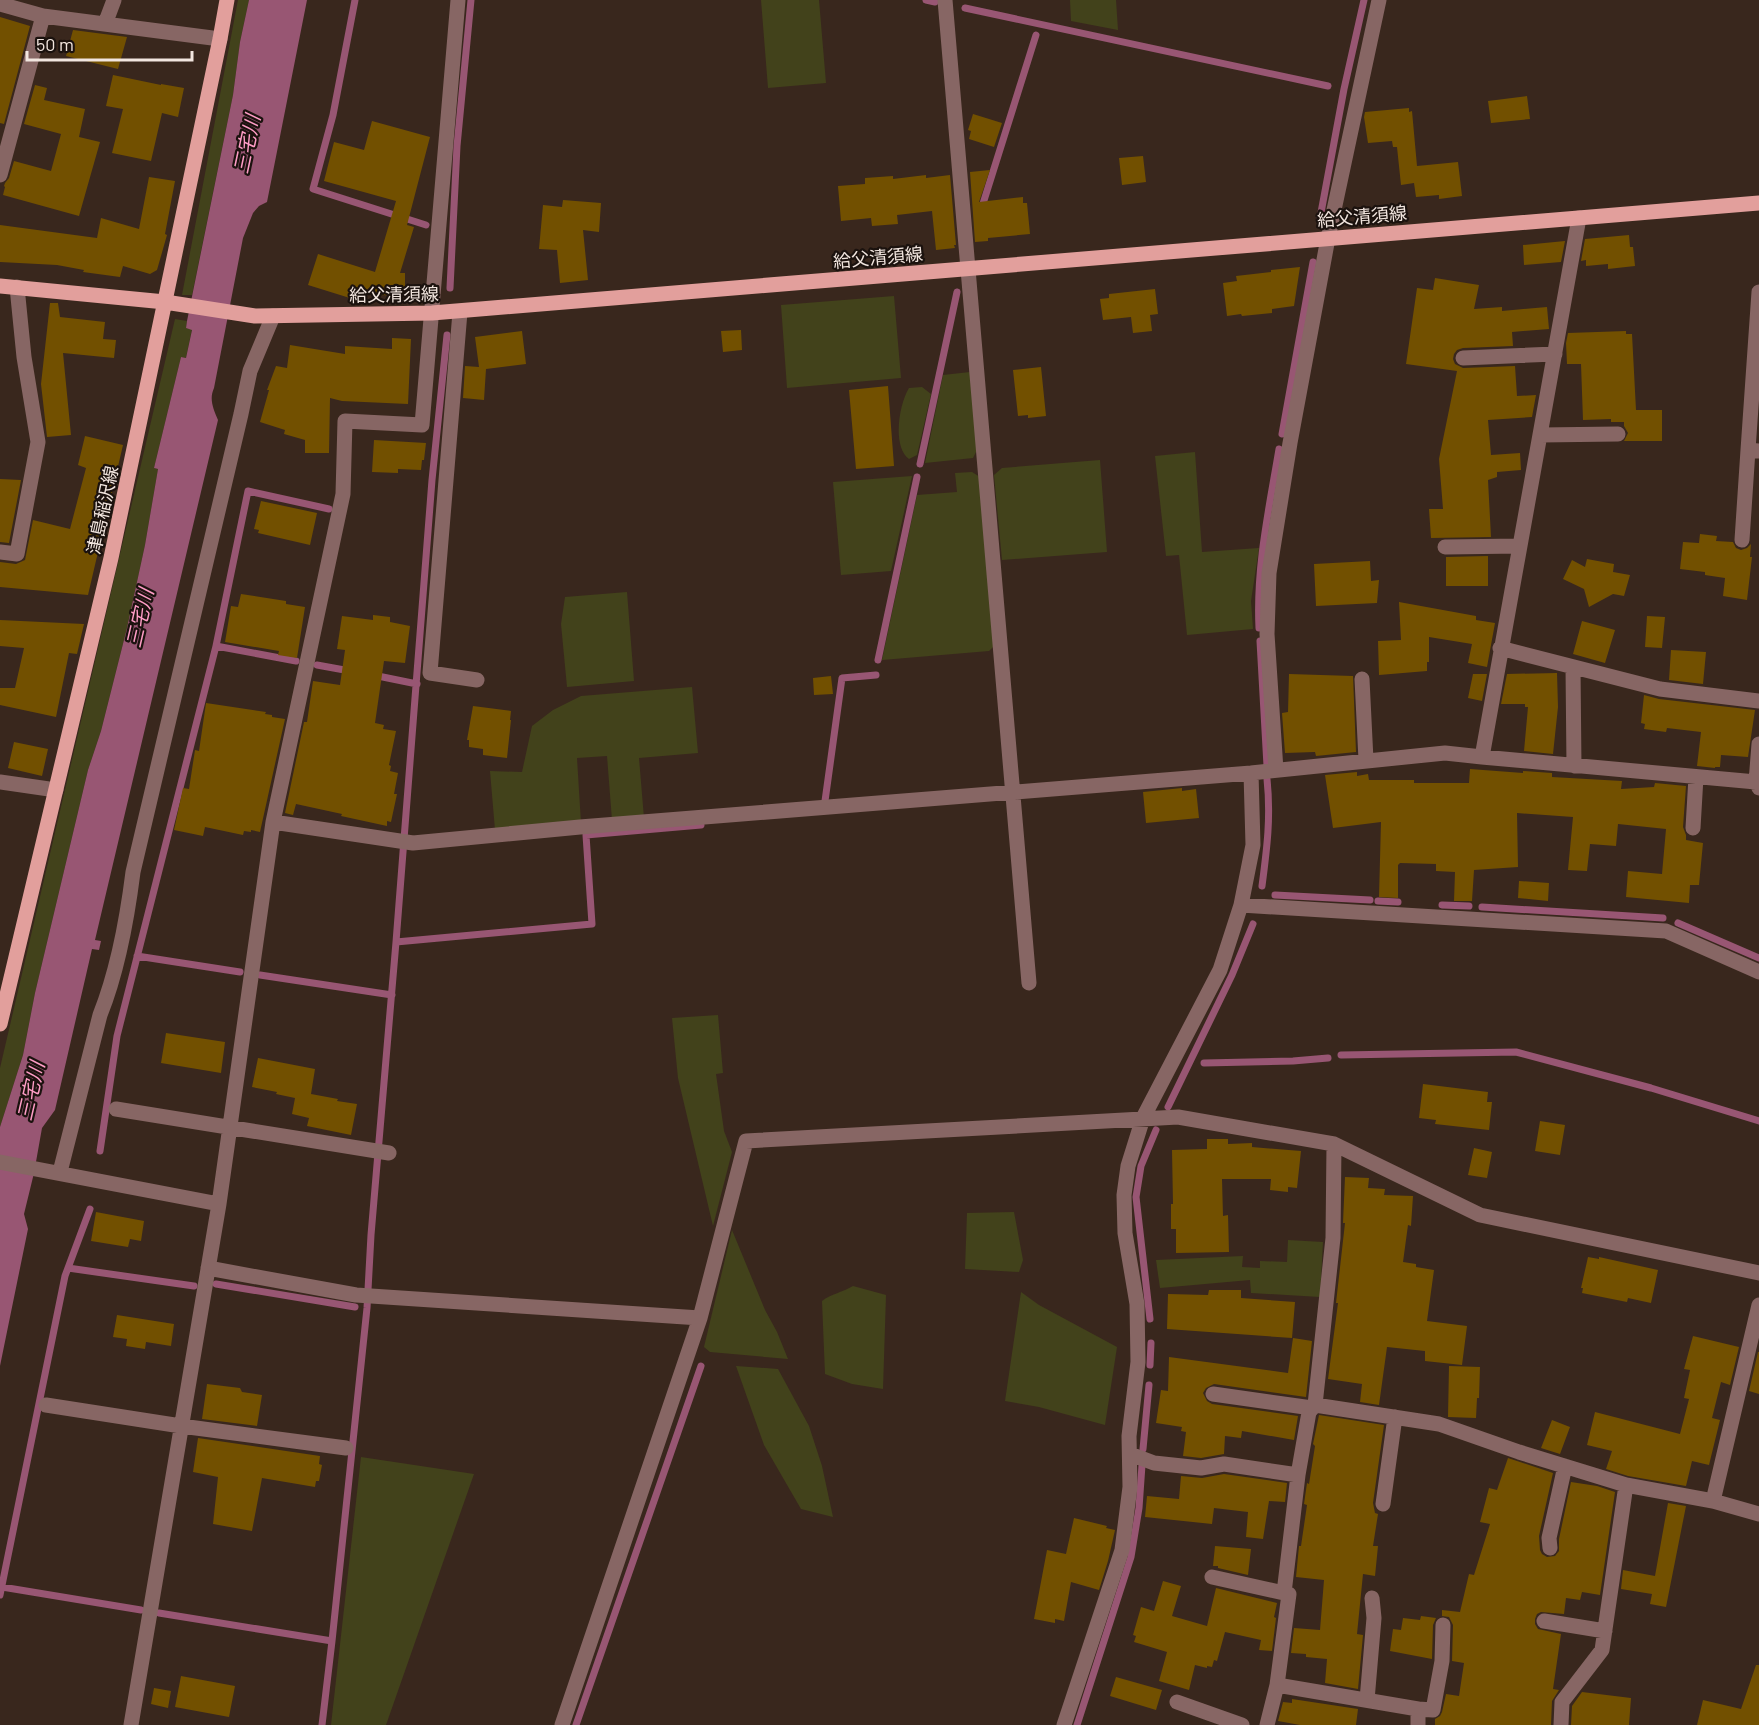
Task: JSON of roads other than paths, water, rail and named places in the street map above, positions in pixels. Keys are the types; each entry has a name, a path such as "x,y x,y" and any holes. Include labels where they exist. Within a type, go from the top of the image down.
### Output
{"main road":[{"name":"津島稲沢線","path":"0,1024 111,558 227,0"},
{"name":"給父清須線","path":"0,286 165,302 255,316 432,314 1759,203"}],"street":[{"path":"105,24 114,0"},
{"path":"131,1725 219,1204 273,822 343,494 345,421 422,425 458,0"},
{"path":"945,0 1029,983"},
{"path":"1276,770 1268,634 1269,573 1290,443 1328,238 1379,0"},
{"path":"0,4 44,16 220,39"},
{"path":"0,175 44,16"},
{"path":"1482,757 1579,218"},
{"path":"0,552 17,554 38,442 24,357 17,287"},
{"path":"1742,540 1754,450 1759,292"},
{"path":"460,312 430,673 477,680"},
{"path":"57,1172 100,1015 109,992 129,903 133,872 250,371 273,316"},
{"path":"1463,358 1555,354"},
{"path":"1540,435 1618,434"},
{"path":"1445,547 1520,546"},
{"path":"1500,648 1660,689 1759,701"},
{"path":"1573,667 1574,766"},
{"path":"1362,679 1366,760"},
{"path":"273,822 413,843 591,826 1251,773 1445,753 1758,785 1759,744"},
{"path":"1064,1725 1122,1550 1130,1487 1129,1436 1138,1362 1137,1304 1125,1233 1124,1195 1128,1166 1143,1118 1220,970 1241,905 1253,845 1251,773"},
{"path":"1693,828 1696,777"},
{"path":"0,782 56,790"},
{"path":"1241,905 1666,931 1759,972"},
{"path":"116,1109 389,1153"},
{"path":"562,1725 700,1318 746,1141 1178,1117 1334,1144 1480,1215 1759,1273"},
{"path":"1284,1593 1308,1412 1314,1406 1333,1238 1334,1144"},
{"path":"0,1162 219,1204"},
{"path":"208,1268 356,1295 700,1318"},
{"path":"1713,1502 1759,1305"},
{"path":"1213,1394 1439,1424 1626,1485 1713,1502 1759,1514"},
{"path":"46,1405 346,1448"},
{"path":"1383,1504 1395,1417"},
{"path":"1130,1454 1154,1463 1201,1468 1224,1464 1298,1475"},
{"path":"1550,1548 1549,1538 1565,1466"},
{"path":"1561,1725 1562,1702 1602,1650 1626,1485"},
{"path":"1212,1577 1289,1594 1277,1685 1267,1725"},
{"path":"1367,1700 1374,1618 1372,1598"},
{"path":"1544,1621 1605,1631"},
{"path":"1277,1685 1433,1710 1442,1661 1443,1625"},
{"path":"1177,1702 1242,1725"},
{"path":"1418,1709 1418,1725"}],"water":[{"name":"三宅川","path":"249,0 307,0 267,202 253,213 243,238 212,396 213,408 218,420 95,940 101,941 99,950 92,949 55,1110 42,1128 24,1214 28,1229 0,1366 0,1127 23,1055 35,993 88,770 101,731 127,628 158,469 154,468 181,357 186,358 192,330 186,328 187,321 233,95 240,42"}],"waterway":[{"path":"355,0 333,115 313,189 426,225"},
{"path":"450,288 457,146 471,0"},
{"path":"926,0 935,2"},
{"path":"1320,218 1344,89 1364,0"},
{"path":"965,8 1328,86"},
{"path":"981,210 1036,35"},
{"path":"1282,434 1313,262"},
{"path":"920,464 957,292"},
{"path":"322,1725 367,1308 432,480 447,335"},
{"path":"1259,628 1261,560 1279,449"},
{"path":"878,660 917,477"},
{"path":"100,1151 117,1036 216,646 248,491 329,509"},
{"path":"1260,641 1267,766"},
{"path":"216,646 296,661"},
{"path":"317,665 350,671"},
{"path":"373,675 417,684"},
{"path":"825,801 842,678 876,675"},
{"path":"1262,886 1267,845 1267,779"},
{"path":"396,942 592,924 586,835 701,825"},
{"path":"1275,895 1370,900"},
{"path":"1378,901 1398,902"},
{"path":"1442,905 1469,906"},
{"path":"1482,907 1663,918"},
{"path":"1678,923 1759,958"},
{"path":"1168,1107 1232,975 1253,924"},
{"path":"137,956 240,972"},
{"path":"260,975 392,995"},
{"path":"1341,1055 1516,1052 1651,1088 1759,1121"},
{"path":"1204,1063 1328,1058"},
{"path":"1150,1319 1136,1197 1141,1166 1156,1130"},
{"path":"0,1595 65,1276 90,1209"},
{"path":"68,1268 194,1286"},
{"path":"216,1284 355,1307"},
{"path":"1150,1365 1151,1343"},
{"path":"576,1725 701,1366"},
{"path":"1143,1449 1149,1385"},
{"path":"1077,1725 1131,1557 1139,1508 1142,1465"},
{"path":"2,1587 141,1610"},
{"path":"159,1613 332,1641"}]}
